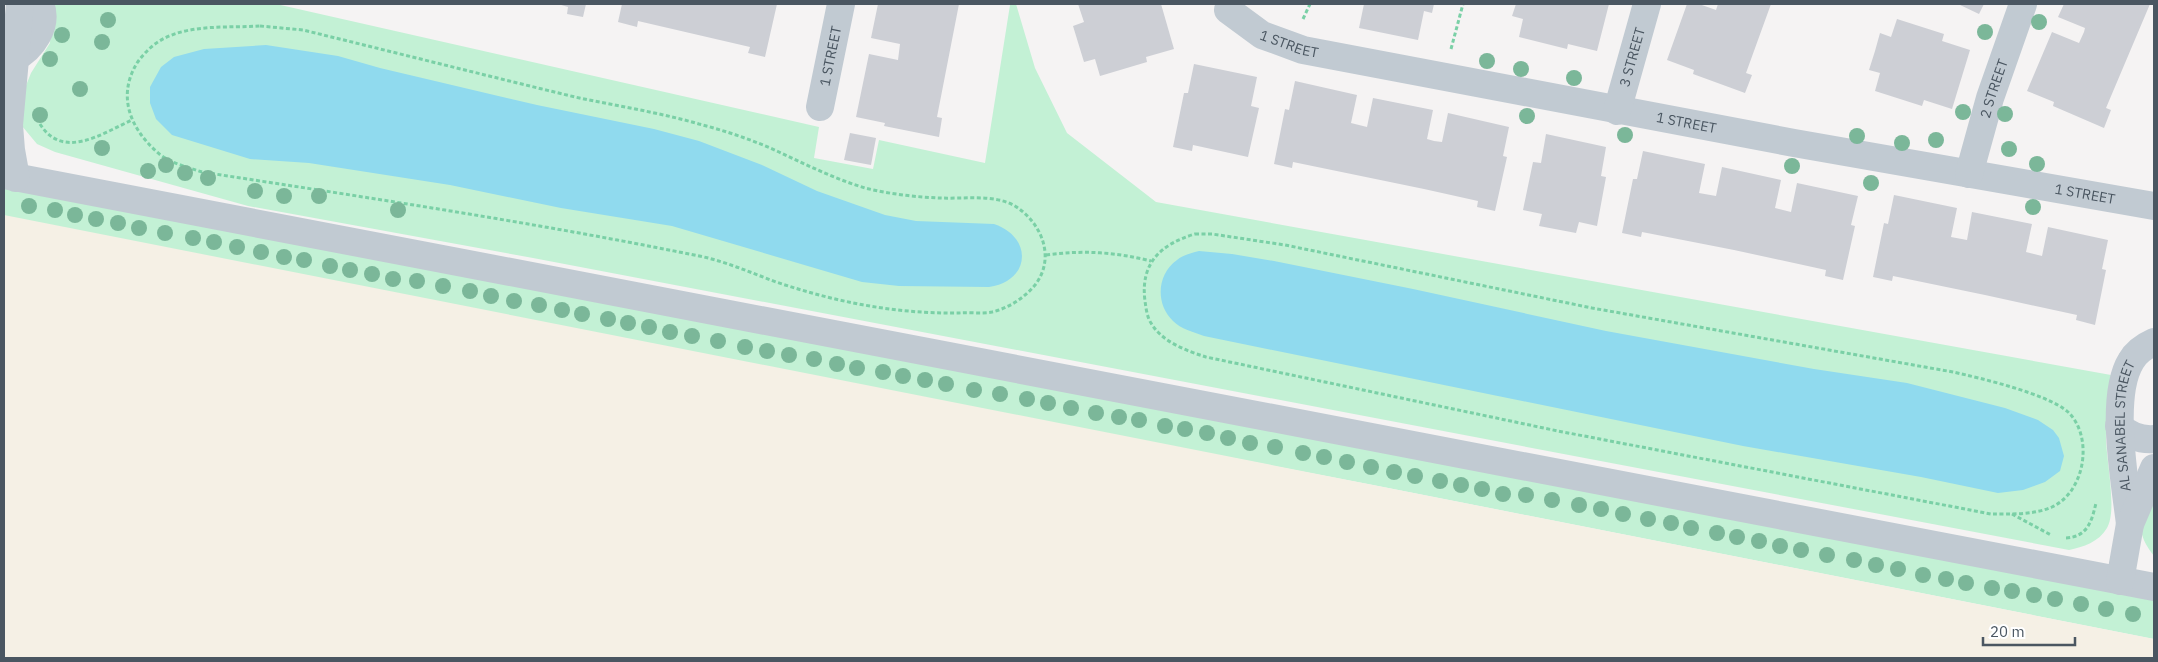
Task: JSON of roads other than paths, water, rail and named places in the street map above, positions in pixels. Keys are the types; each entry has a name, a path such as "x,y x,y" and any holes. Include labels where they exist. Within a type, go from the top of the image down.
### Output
{"street":[{"path":"20,4 10,59 10,176 2154,587"},
{"path":"10,59 32,45 41,28 42,9 40,4"},
{"name":"1 STREET","path":"820,107 841,4"},
{"name":"3 STREET","path":"1617,111 1647,4"},
{"name":"2 STREET","path":"1969,174 1990,98 2023,4"},
{"name":"1 STREET","path":"1228,10 1262,35 1304,50 1617,111 2154,206"},
{"name":"AL SANABEL STREET","path":"2130,524 2119,426 2120,409 2127,368 2137,353 2154,342"},
{"path":"2119,426 2126,433 2134,437 2154,439"},
{"name":"AL SANABEL STREET","path":"2120,581 2130,524 2154,468"}],"water":[{"path":"266,45 338,56 380,68 537,105 654,129 699,141 762,165 817,191 885,215 916,221 994,224 1007,230 1016,238 1021,248 1022,258 1019,268 1013,276 1003,283 989,287 899,286 862,282 672,226 561,208 450,185 309,163 250,159 172,135 156,119 150,103 150,87 161,67 174,57 204,49"},
{"path":"1199,251 1274,261 1606,331 1814,369 1907,383 2005,408 2038,420 2053,430 2059,438 2064,456 2060,471 2045,482 2023,490 1998,493 1921,477 1743,446 1204,336 1176,324 1167,314 1161,298 1162,281 1170,266 1182,257"}]}
